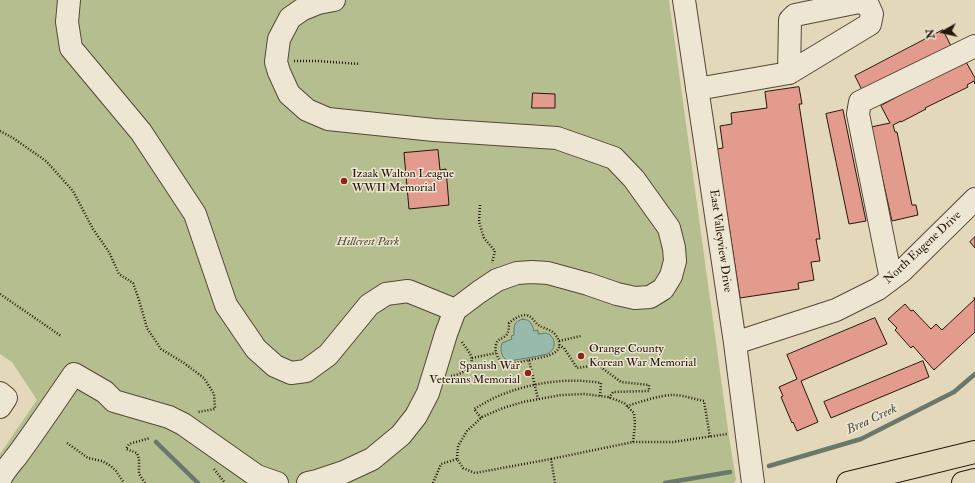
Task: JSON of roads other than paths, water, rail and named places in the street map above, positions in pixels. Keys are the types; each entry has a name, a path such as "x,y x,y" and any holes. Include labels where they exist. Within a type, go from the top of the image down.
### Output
{"main road":[{"path":"848,483 975,452"},
{"path":"963,483 975,480"}],"street":[{"path":"69,0 67,22 71,48 141,132 195,214 226,305 256,349 275,366 291,373 306,371 328,355 369,305 386,294 408,291 455,310"},
{"path":"308,483 344,472 372,459 401,435 416,416 428,393 455,310 497,280 517,273 548,273 617,294 635,298 650,297 663,289 671,276 675,261 674,248 669,228 634,179 614,158 557,138 434,130 328,119 307,110 289,94 279,72 276,62 279,39 290,18 303,9 318,2 334,0"},
{"name":"East Valleyview Drive","path":"684,0 735,343 753,479"},
{"path":"891,279 858,114 860,102 975,46"},
{"path":"697,89 789,73"},
{"name":"North Eugene Drive","path":"735,343 836,310 878,289 902,271 975,199"},
{"path":"0,477 9,467 74,374 105,392 114,401 176,421 257,476 277,483"},
{"path":"0,393 6,398 0,407"}],"waterway":[{"name":"Brea Creek","path":"769,466 861,439 954,392 975,374"},
{"path":"156,442 198,483"},
{"name":"Brea Creek","path":"665,483 730,472"}],"place":[{"name":"Izaak Walton League WWII Memorial","path":"344,181"},
{"name":"Orange County Korean War Memorial","path":"581,356"},
{"name":"Spanish War Veterans Memorial","path":"528,373"}],"park label":[{"name":"Hillcrest Park","path":"368,242"}]}
